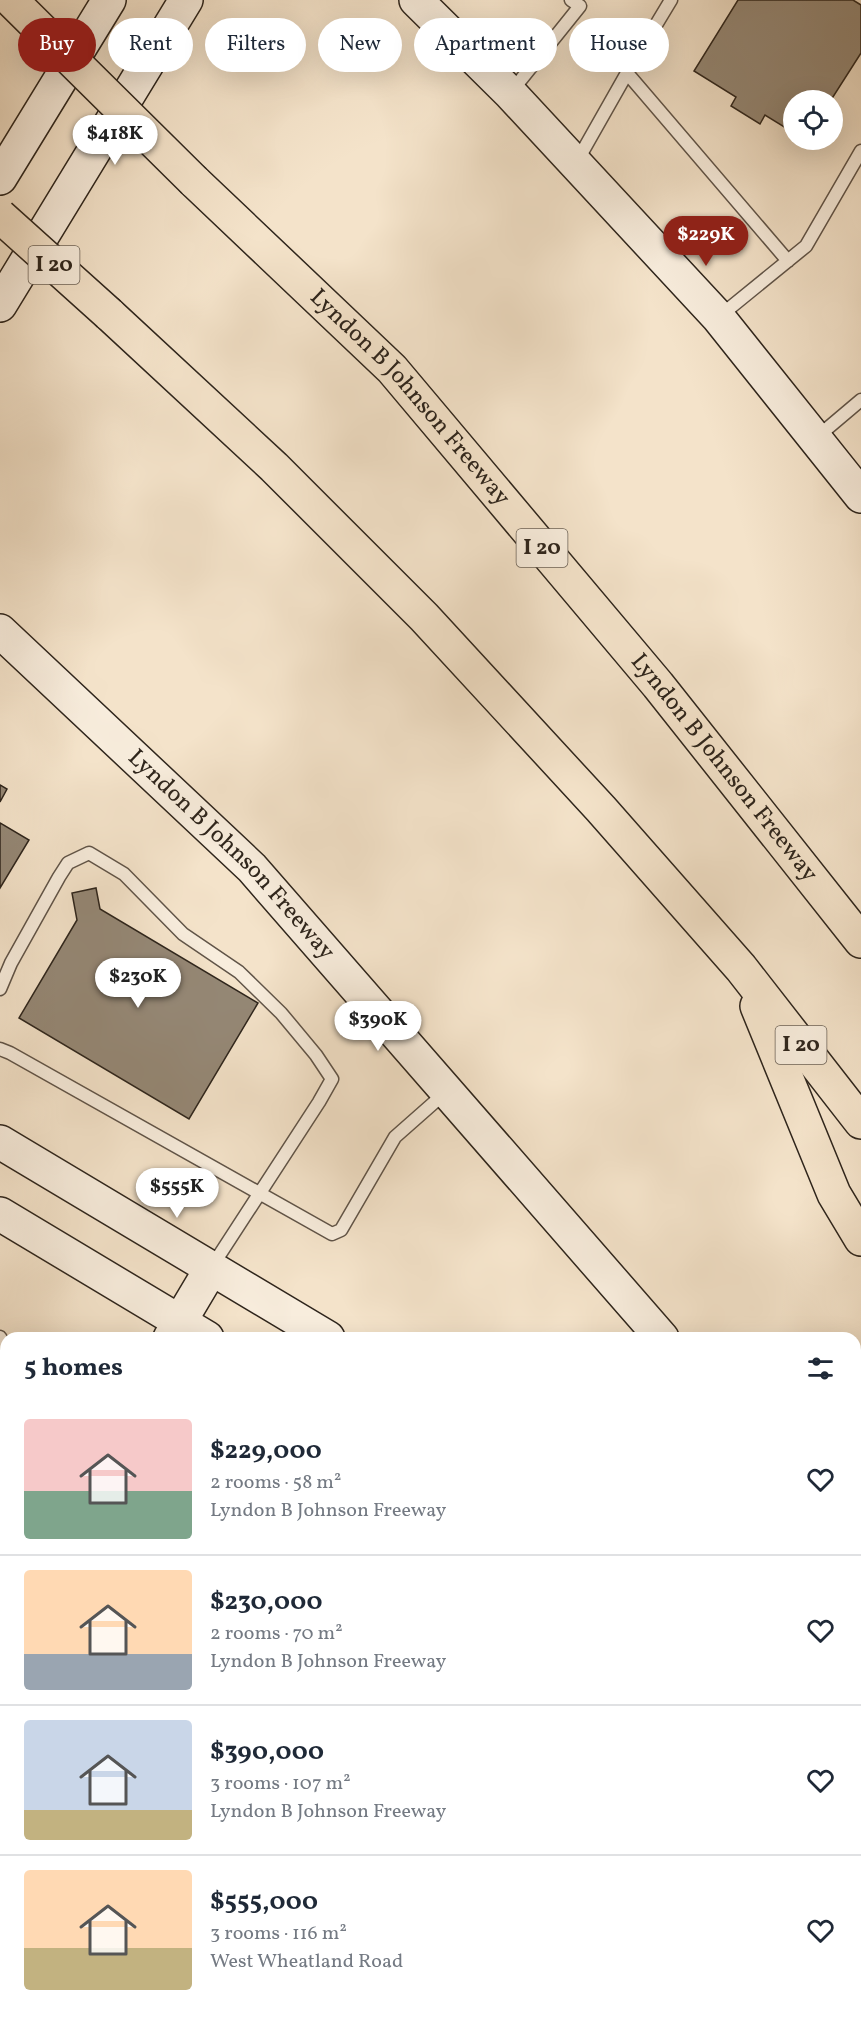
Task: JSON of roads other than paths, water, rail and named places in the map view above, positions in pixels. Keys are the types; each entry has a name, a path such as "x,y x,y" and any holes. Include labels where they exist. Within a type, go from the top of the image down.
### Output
{"highway":[{"name":"Lyndon B Johnson Freeway","path":"10,0 194,181 392,369 658,685 861,941"},
{"name":"I 20","path":"0,216 274,467 424,616 602,809 741,968 861,1122"},
{"path":"741,968 834,1194 861,1239"}],"main road":[{"path":"0,178 109,0"},
{"path":"0,305 186,0"},
{"path":"416,0 510,93 718,317 861,496"},
{"name":"Lyndon B Johnson Freeway","path":"0,631 252,868 657,1332"},
{"path":"0,1142 318,1332"},
{"path":"0,1214 184,1332"},
{"path":"186,1332 210,1269"}],"lane":[{"path":"575,164 671,0"},
{"path":"510,93 578,2"},
{"path":"627,73 788,261"},
{"path":"718,317 806,246 861,151"},
{"path":"815,439 861,400"},
{"path":"0,990 16,954 59,877 69,863 89,853 124,874 183,934 238,972 281,1013 316,1055 332,1079 210,1269"},
{"path":"0,1049 332,1234 341,1230 395,1137 447,1091"}]}
